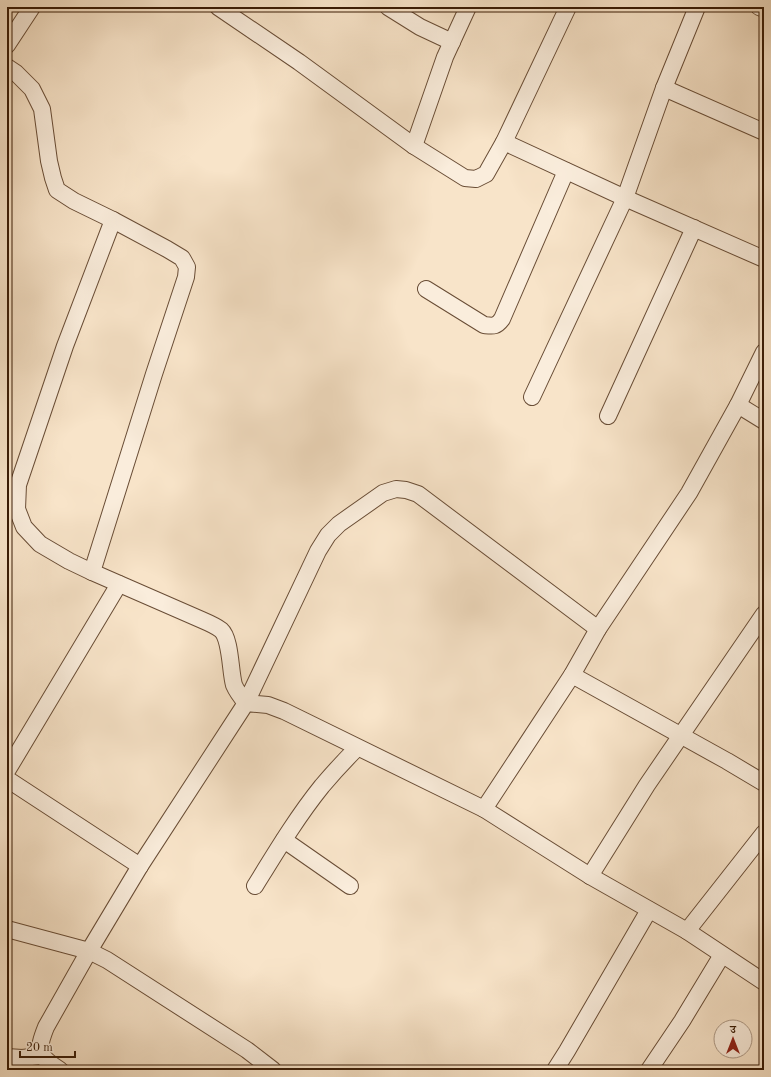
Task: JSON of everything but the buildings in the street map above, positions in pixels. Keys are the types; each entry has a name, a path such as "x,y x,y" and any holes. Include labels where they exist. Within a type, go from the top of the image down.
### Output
{"street":[{"path":"7,45 32,7"},
{"path":"218,7 299,62 414,146 465,178 476,179 486,174 504,142 568,7"},
{"path":"388,7 420,27 452,42"},
{"path":"414,146 446,57 468,7"},
{"path":"532,397 625,198 664,88 697,7"},
{"path":"759,7 764,9"},
{"path":"7,67 16,73 32,89 42,110 49,161 57,190 74,202 113,220 167,249 182,258 187,267 186,277 92,572"},
{"path":"664,88 764,132"},
{"path":"504,142 625,198 764,259"},
{"path":"426,289 484,325 493,326 498,324 505,312 566,171"},
{"path":"113,220 65,346 18,485 17,509 24,527 40,544 69,561 214,625 223,631 227,642 234,684 238,693 246,702 268,705 284,711 484,809 590,876 687,931 764,982"},
{"path":"608,416 694,228"},
{"path":"484,809 572,675 598,629 689,493 738,405 764,352"},
{"path":"738,405 764,421"},
{"path":"60,1070 41,1056 40,1047 46,1027 140,866 246,702 318,551 328,535 339,524 383,493 396,489 406,490 418,494 598,629"},
{"path":"7,771 119,584"},
{"path":"590,876 647,785 764,614"},
{"path":"572,675 764,783"},
{"path":"255,886 284,840 322,785 357,748"},
{"path":"7,779 140,866"},
{"path":"687,931 764,833"},
{"path":"284,840 350,886"},
{"path":"555,1070 649,910"},
{"path":"7,929 89,951 107,960 234,1041 271,1069"},
{"path":"649,1070 682,1021 722,955"},
{"path":"15,1061 41,1056"}]}
